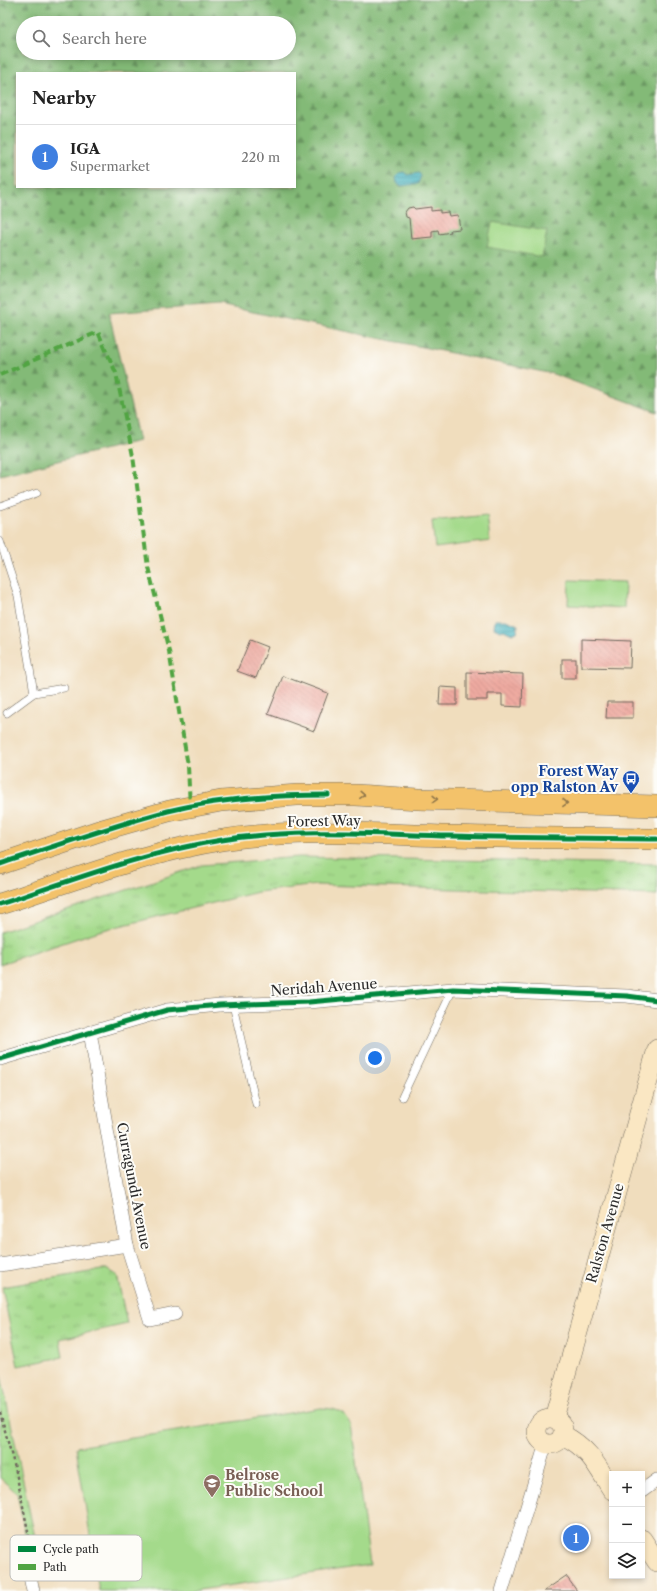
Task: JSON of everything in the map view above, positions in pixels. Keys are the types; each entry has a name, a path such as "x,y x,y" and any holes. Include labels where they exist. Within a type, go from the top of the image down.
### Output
{"main road":[{"name":"Forest Way","path":"0,864 102,830 169,811 220,801 297,795 356,795 418,799 657,806"},
{"name":"Forest Way","path":"0,904 146,856 222,840 255,835 304,832 657,839"}],"street":[{"name":"Neridah Avenue","path":"0,1059 167,1010 234,1005 309,1002 453,989 627,996 657,1000"},
{"name":"Curragundi Avenue","path":"90,1032 127,1245 150,1319 176,1314"},
{"name":"Ralston Avenue","path":"555,1439 540,1439 538,1436 537,1427 545,1418 554,1418 656,1055"},
{"path":"0,1265 127,1245"},
{"path":"502,1591 555,1439 580,1445 609,1486"},
{"path":"645,1489 657,1480"},
{"path":"645,1543 657,1562"},
{"path":"30,1581 32,1591"}],"lane":[{"path":"0,506 37,493"},
{"path":"0,542 18,596 34,693"},
{"path":"6,713 34,693 64,688"},
{"path":"402,1097 453,989"},
{"path":"234,1005 256,1104"}],"path":[{"path":"0,1412 16,1472 29,1535"}],"green space":[{"path":"0,0 657,0 657,412 553,374 219,305 109,313 139,441 0,475"},
{"path":"492,222 547,231 542,257 487,247"},
{"path":"487,515 490,541 435,548 432,521"},
{"path":"569,580 625,582 624,608 568,605"},
{"path":"299,857 657,864 657,895 317,885 258,892 99,931 0,964 0,932 202,865"},
{"path":"107,1269 117,1275 127,1324 60,1339 63,1357 18,1366 2,1287"},
{"path":"0,1371 34,1535 25,1535 17,1493 0,1478"},
{"name":"Belrose Public School","path":"321,1408 339,1411 351,1424 370,1565 192,1591 99,1591 97,1581 142,1581 142,1535 90,1535 76,1447"}],"water":[{"path":"404,172 408,175 419,173 421,176 418,184 400,186 397,183 396,177 399,173"},
{"path":"495,620 506,620 518,625 517,632 512,634 504,630 500,631 494,628"}],"building":[{"path":"413,207 415,209 431,207 431,211 440,210 440,213 448,212 449,216 458,215 460,229 450,230 451,232 439,234 438,230 432,231 432,237 411,239 409,218 406,217 405,212 408,208"},
{"path":"581,639 631,641 630,668 581,667"},
{"path":"250,640 268,647 256,678 237,671"},
{"path":"562,659 576,659 576,678 562,678"},
{"path":"467,672 523,674 522,707 502,706 502,694 487,694 487,700 467,700"},
{"path":"283,676 328,693 314,731 268,714"},
{"path":"440,687 457,688 457,705 439,705"},
{"path":"607,702 633,702 633,718 606,718"},
{"path":"566,1576 577,1591 544,1591"}],"marked path":[{"path":"0,375 98,332 116,373 133,456 148,567 169,651 188,766 190,807"}],"cycle path":[{"path":"0,864 84,836 168,811 228,800 328,795"},
{"path":"0,904 138,859 194,845 250,836 335,833 657,839"},
{"path":"0,1059 167,1010 220,1005 309,1002 453,989 627,996 657,1000"}],"place":[{"name":"Forest Way opp Ralston Av","path":"631,794"},
{"name":"Belrose Public School","path":"212,1498"},
{"name":"IGA","path":"576,1538"}]}
